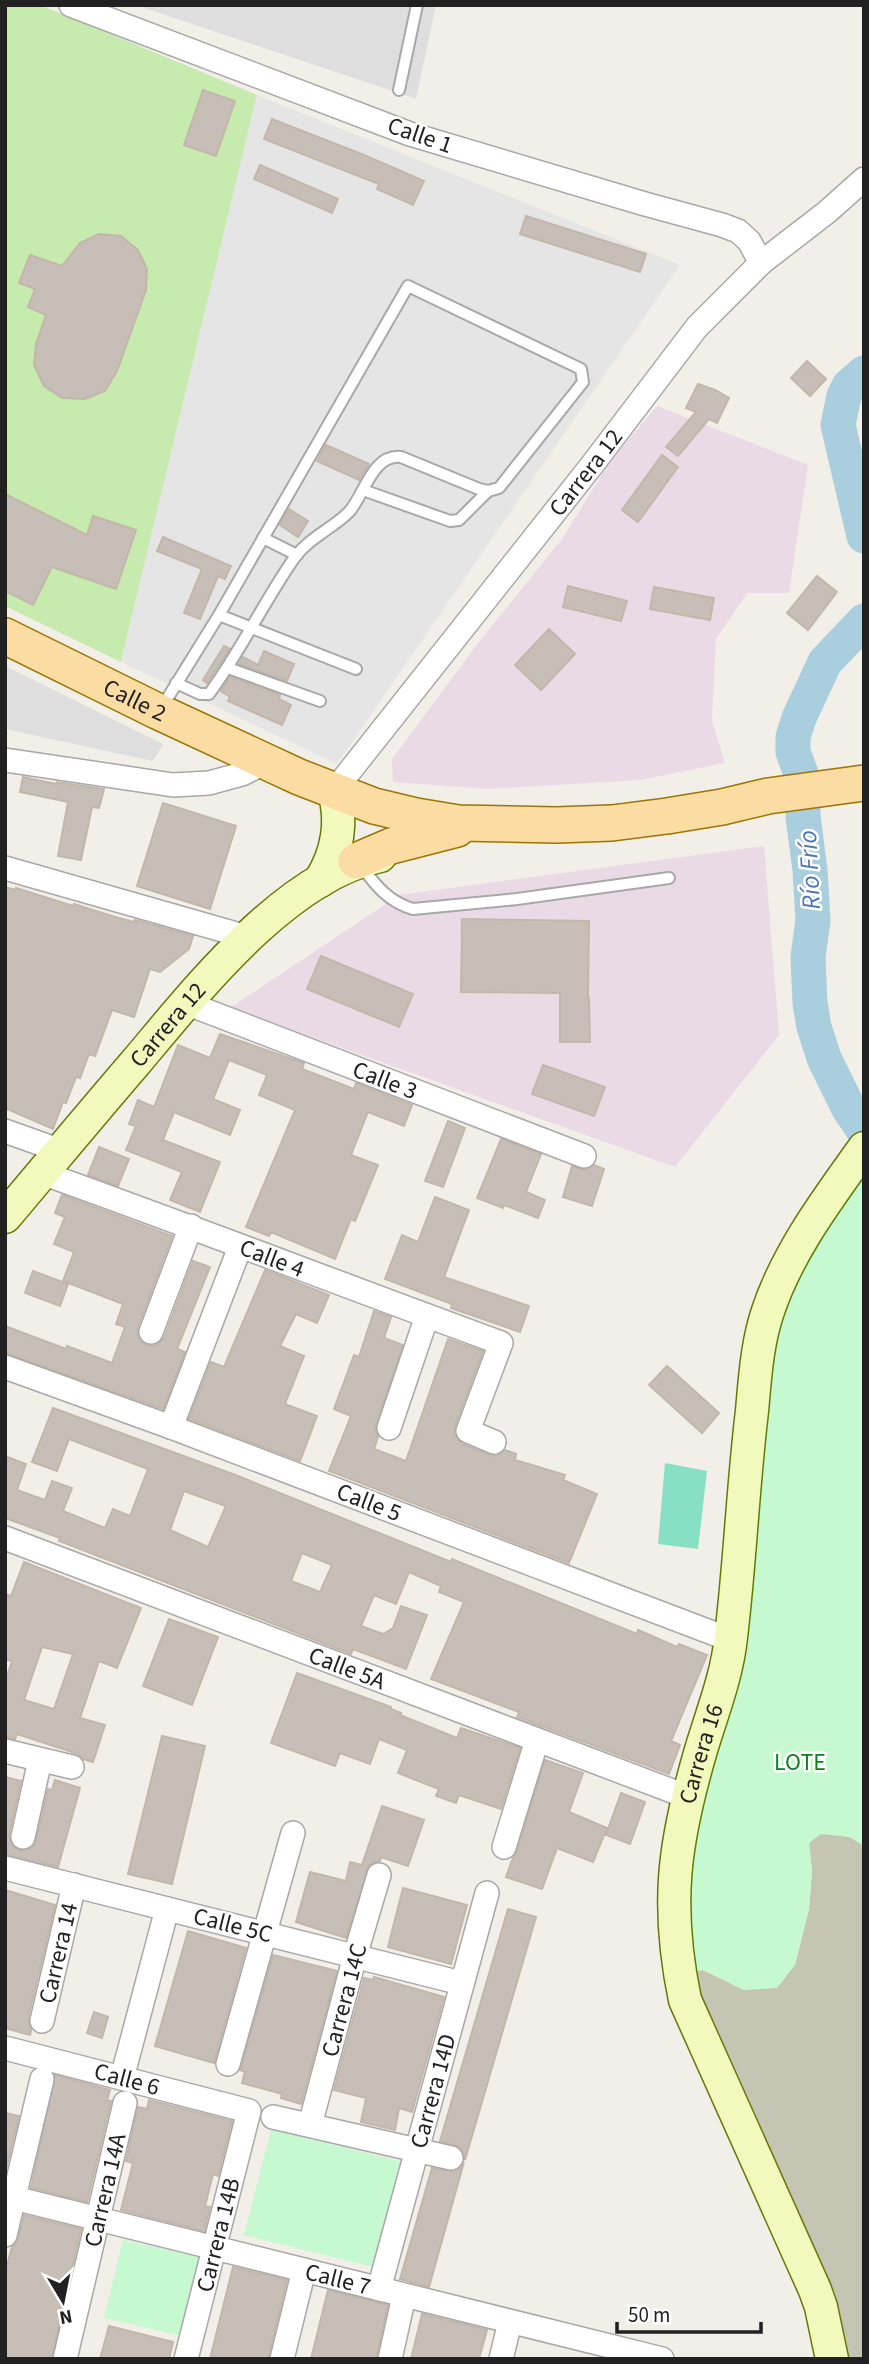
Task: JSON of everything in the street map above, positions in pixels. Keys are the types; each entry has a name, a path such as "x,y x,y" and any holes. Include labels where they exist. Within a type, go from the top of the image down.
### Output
{"main road":[{"name":"Calle 2","path":"5,636 167,698 266,762 374,806 458,822 501,824"},
{"path":"501,824 612,823 667,817 768,796 857,784"},
{"path":"334,790 513,805 703,792 768,796"},
{"path":"356,861 427,835 644,798"}],"street":[{"name":"Calle 1","path":"71,5 410,134 730,228 749,241 761,263"},
{"name":"Carrera 12","path":"334,790 592,465 697,327 761,263 827,212 864,179"},
{"path":"5,760 173,785 209,783 242,774 266,762"},
{"path":"320,881 332,860 338,837 334,790"},
{"name":"Carrera 12","path":"5,1216 186,1003 247,937 281,908 320,881 356,861 420,848 505,837 642,830 674,824 722,807"},
{"path":"5,868 247,937"},
{"name":"Calle 3","path":"186,1003 584,1156"},
{"name":"Calle 4","path":"5,1131 51,1162 240,1247 501,1343 468,1431 494,1442"},
{"name":"Carrera 16","path":"832,2359 815,2290 685,2000 676,1952 673,1909 675,1863 688,1797 731,1640 747,1452 761,1334 782,1275 815,1217 857,1157"},
{"path":"151,1332 191,1226"},
{"path":"171,1427 240,1247"},
{"path":"389,1428 427,1316"},
{"name":"Calle 5","path":"5,1367 171,1427 731,1640"},
{"name":"Calle 5A","path":"5,1538 688,1797"},
{"path":"504,1847 537,1740"},
{"path":"5,1751 72,1767"},
{"path":"23,1837 40,1760"},
{"path":"228,2064 293,1833"},
{"name":"Calle 5C","path":"5,1868 461,1983"},
{"name":"Carrera 14C","path":"310,2125 379,1875"},
{"name":"Carrera 14","path":"42,2021 74,1885"},
{"name":"Carrera 14D","path":"379,2289 487,1893"},
{"path":"122,2078 167,1909"},
{"name":"Calle 6","path":"5,2048 249,2111"},
{"path":"5,2235 42,2079"},
{"name":"Carrera 14A","path":"65,2359 125,2103"},
{"name":"Carrera 14B","path":"186,2359 249,2111"},
{"path":"273,2117 451,2158"},
{"name":"Calle 7","path":"14,2198 510,2322 609,2353 662,2359"},
{"path":"282,2359 304,2270"},
{"path":"390,2359 404,2296"},
{"path":"501,2359 510,2322"}],"lane":[{"path":"399,90 417,5"},
{"path":"167,698 219,615 408,286 581,369 583,382 499,488 488,491 459,520 450,522 363,490"},
{"path":"167,698 209,694 228,668 297,555 349,511 382,461 392,456 401,457 488,491"},
{"path":"263,538 297,555"},
{"path":"219,615 356,669"},
{"path":"228,668 320,701"},
{"path":"356,861 380,890 398,905 413,909 517,899 669,878"}],"shaded area":[{"path":"136,5 436,5 416,99"},
{"path":"257,95 680,265 337,764 121,662"},
{"path":"657,406 808,465 789,593 747,593 716,639 712,721 725,763 639,780 489,789 393,782 392,759 479,642 562,539 611,460"},
{"path":"5,666 163,744 153,761 5,729"},
{"path":"764,846 779,1035 675,1167 230,1008 399,895"},
{"path":"821,1833 850,1837 864,1846 864,2359 832,2359 680,1974 703,1970 744,1990 795,1965 809,1909 812,1871 809,1843"}],"green space":[{"path":"7,5 40,5 257,95 121,662 5,606"},
{"name":"LOTE","path":"864,1148 864,1846 850,1837 821,1834 809,1843 812,1871 809,1908 795,1965 777,1988 744,1990 703,1970 680,1974 701,1750 761,1334"},
{"path":"665,1463 707,1471 698,1549 658,1544"},
{"path":"271,2130 408,2163 381,2269 244,2235"},
{"path":"123,2240 204,2258 186,2337 104,2318"}],"building":[{"path":"203,90 235,101 216,156 184,145"},
{"path":"272,119 424,181 413,205 377,189 379,184 264,139"},
{"path":"260,165 338,199 332,213 254,179"},
{"path":"526,216 646,254 640,272 520,234"},
{"path":"99,234 121,236 138,250 147,269 146,290 117,371 105,391 85,399 62,398 44,386 34,365 36,344 46,315 28,307 35,289 19,283 30,255 62,266 80,243"},
{"path":"807,361 826,379 810,396 791,378"},
{"path":"698,384 729,398 717,423 709,419 678,456 666,447 696,412 686,408"},
{"path":"326,445 369,464 359,480 317,461"},
{"path":"662,455 678,467 638,522 622,510"},
{"path":"5,494 87,535 93,516 136,530 116,589 52,567 33,605 5,591"},
{"path":"289,509 308,521 298,537 280,525"},
{"path":"163,537 231,566 225,579 218,576 200,619 184,613 202,569 157,551"},
{"path":"817,576 837,592 808,630 787,613"},
{"path":"568,586 627,601 621,621 563,607"},
{"path":"654,587 714,598 710,620 650,609"},
{"path":"549,629 575,654 541,690 515,665"},
{"path":"224,646 230,649 207,683 203,680"},
{"path":"264,651 294,664 287,681 239,664 243,657 258,665"},
{"path":"230,677 280,695 279,699 291,705 282,725 228,701 230,697 221,691"},
{"path":"23,777 104,789 99,808 92,807 81,860 58,856 68,802 20,792"},
{"path":"163,803 236,826 210,909 137,886"},
{"path":"5,887 193,936 189,949 160,972 150,969 134,1017 112,1010 95,1056 89,1054 80,1078 76,1077 66,1103 63,1102 53,1129 5,1108"},
{"path":"462,919 589,921 590,1042 560,1042 560,993 461,992"},
{"path":"321,956 413,994 399,1027 307,989"},
{"path":"220,1034 304,1063 302,1069 354,1089 356,1083 412,1105 404,1126 368,1112 351,1155 378,1165 355,1221 351,1219 335,1259 271,1232 269,1236 246,1227 295,1110 259,1095 267,1075 229,1060 213,1099 240,1110 230,1135 174,1112 163,1140 220,1162 200,1212 170,1200 182,1172 126,1150 136,1126 129,1124 138,1100 154,1107 178,1045 210,1058"},
{"path":"543,1065 605,1087 594,1116 532,1094"},
{"path":"448,1121 465,1128 443,1187 425,1181"},
{"path":"501,1139 541,1154 526,1192 545,1200 538,1218 477,1198"},
{"path":"99,1147 129,1159 118,1186 88,1175"},
{"path":"594,1165 604,1169 592,1206 563,1197 572,1166 585,1170"},
{"path":"62,1195 172,1236 138,1327 137,1335 145,1345 154,1346 164,1338 193,1261 210,1267 177,1349 185,1352 163,1409 5,1353 5,1326 112,1363 125,1327 116,1324 123,1304 63,1281 74,1252 54,1244 65,1217 55,1213"},
{"path":"435,1197 469,1210 444,1277 529,1306 520,1332 451,1308 452,1304 385,1279 402,1235 418,1242"},
{"path":"265,1270 329,1295 317,1323 296,1314 280,1346 304,1356 285,1404 317,1416 300,1461 189,1419 211,1362 224,1367"},
{"path":"33,1271 68,1284 60,1306 25,1293"},
{"path":"374,1311 391,1317 384,1338 403,1345 376,1424 378,1437 374,1449 406,1461 448,1339 483,1351 454,1434 462,1444 489,1455 496,1456 505,1450 516,1454 515,1460 565,1475 563,1480 597,1494 569,1563 329,1471 351,1416 334,1409 354,1355 359,1357"},
{"path":"667,1366 719,1413 702,1433 649,1385"},
{"path":"53,1408 238,1476 637,1634 638,1630 677,1647 679,1644 707,1655 671,1741 680,1745 669,1774 517,1717 519,1712 431,1679 464,1602 439,1592 441,1586 409,1572 396,1604 374,1595 361,1626 383,1634 393,1628 401,1606 427,1615 406,1669 353,1649 351,1654 5,1518 5,1456 26,1464 17,1490 45,1500 52,1481 72,1488 63,1511 105,1528 113,1509 130,1516 148,1469 69,1439 57,1471 32,1462","holes":["184,1491 226,1506 208,1547 170,1530","302,1553 332,1565 320,1592 291,1581"]},
{"path":"24,1562 141,1608 117,1668 99,1661 80,1718 105,1725 93,1762 78,1754 17,1734 15,1739 5,1737 5,1682 12,1661 5,1660 5,1594 11,1596","holes":["42,1647 73,1654 54,1709 24,1700"]},
{"path":"169,1619 218,1637 192,1705 143,1686"},
{"path":"297,1673 391,1707 401,1713 400,1715 457,1738 461,1728 520,1748 501,1809 459,1795 456,1803 436,1796 439,1789 398,1773 407,1750 379,1739 370,1764 340,1753 335,1766 271,1743"},
{"path":"162,1736 205,1746 172,1884 128,1874"},
{"path":"545,1760 583,1773 569,1812 607,1828 593,1862 557,1848 542,1889 506,1877 517,1851"},
{"path":"5,1777 21,1781 9,1835 13,1847 21,1851 33,1847 36,1841 48,1789 52,1790 55,1780 80,1788 58,1867 5,1854"},
{"path":"621,1793 645,1802 630,1844 606,1835"},
{"path":"382,1806 424,1820 408,1866 381,1857 380,1861 369,1865 346,1938 296,1922 310,1872 346,1881 350,1862 362,1865"},
{"path":"403,1888 467,1905 451,1964 388,1947"},
{"path":"5,1890 55,1905 28,2018 30,2035 5,2028"},
{"path":"508,1909 536,1917 465,2160 460,2147 440,2141"},
{"path":"188,1931 246,1948 214,2063 155,2046"},
{"path":"273,1955 337,1971 301,2104 281,2098 282,2094 242,2083 245,2072 240,2070"},
{"path":"374,1977 444,1997 412,2112 399,2108 395,2130 361,2122 366,2098 334,2090 364,1978 373,1980"},
{"path":"94,2012 108,2017 102,2038 87,2033"},
{"path":"55,2075 110,2090 107,2100 111,2101 87,2202 31,2188"},
{"path":"149,2100 232,2121 218,2176 213,2174 205,2206 210,2207 204,2231 121,2210 133,2163 126,2161 138,2107 147,2109"},
{"path":"5,2113 19,2116 5,2173"},
{"path":"464,2162 429,2287 400,2279 432,2168 454,2172 461,2168"},
{"path":"24,2215 81,2229 51,2359 5,2359 5,2273"},
{"path":"233,2267 287,2280 268,2359 210,2359"},
{"path":"328,2290 388,2305 376,2359 311,2359"},
{"path":"422,2314 487,2330 479,2359 411,2359"},
{"path":"109,2326 173,2342 169,2359 100,2359"}],"waterway":[{"name":"Río Frío","path":"864,373 849,386 838,425 864,536"},
{"name":"Río Frío","path":"864,621 825,662 793,737 793,752 803,779 803,817 810,870 813,920 808,957 814,1027 824,1058 848,1107 864,1131"}]}
